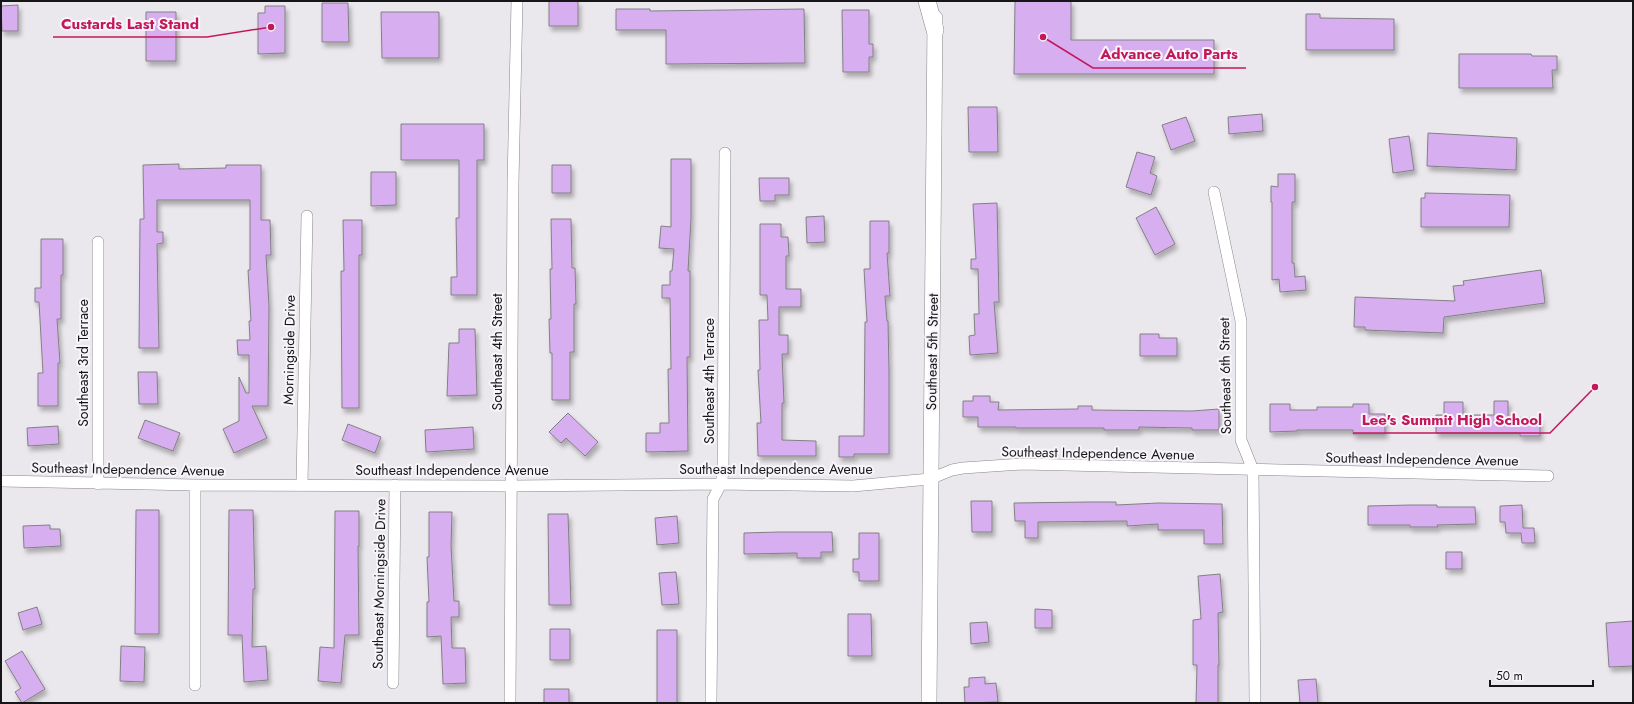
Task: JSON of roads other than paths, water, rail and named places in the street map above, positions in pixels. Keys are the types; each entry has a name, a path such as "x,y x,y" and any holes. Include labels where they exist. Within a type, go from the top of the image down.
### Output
{"main road":[{"path":"927,1 934,30"}],"street":[{"name":"Southeast 4th Street","path":"510,703 513,191 517,1"},
{"name":"Southeast 5th Street","path":"929,703 935,1"},
{"name":"Southeast 4th Terrace","path":"711,703 713,499 721,484 723,472 726,153"},
{"name":"Southeast 6th Street","path":"1214,192 1241,321 1241,440 1253,470 1255,703"},
{"name":"Morningside Drive","path":"302,485 307,216"},
{"name":"Southeast 3rd Terrace","path":"98,242 98,484"},
{"name":"Southeast Independence Avenue","path":"1,482 195,485 512,486 721,484 853,486 930,479 952,470 1022,464 1548,476"},
{"path":"195,485 195,685"},
{"name":"Southeast Morningside Drive","path":"393,683 396,485"}],"place":[{"name":"Custards Last Stand","path":"271,27"},
{"name":"Advance Auto Parts","path":"1043,37"},
{"name":"Lee's Summit High School","path":"1595,387"}]}
